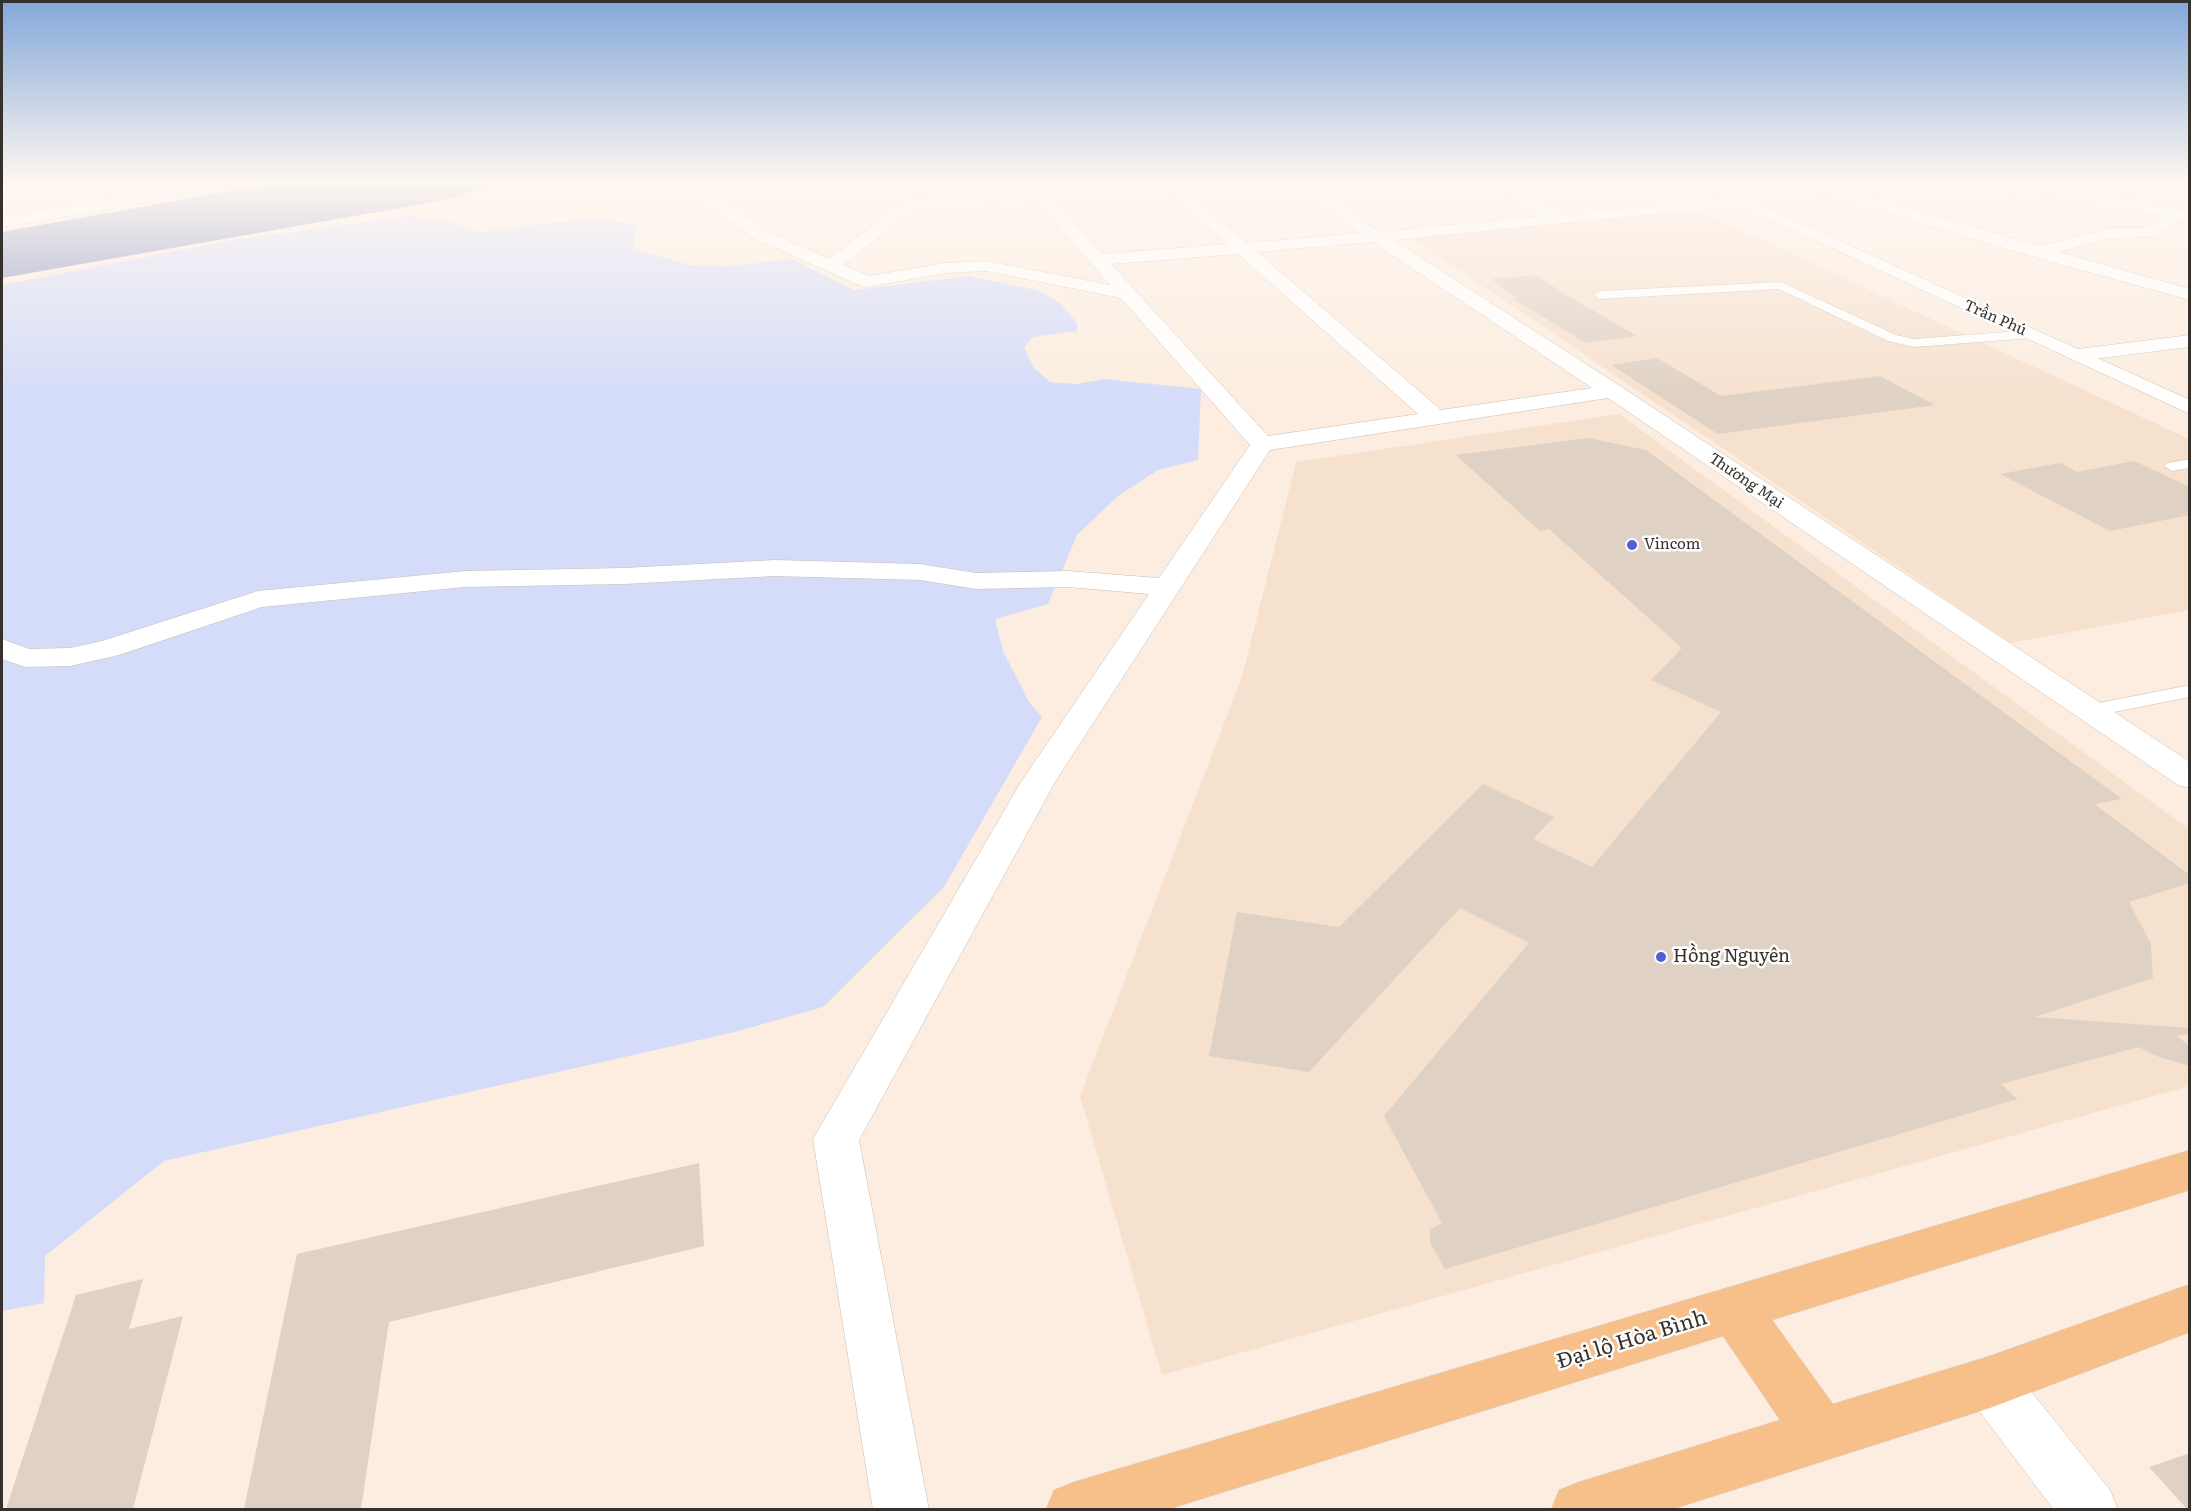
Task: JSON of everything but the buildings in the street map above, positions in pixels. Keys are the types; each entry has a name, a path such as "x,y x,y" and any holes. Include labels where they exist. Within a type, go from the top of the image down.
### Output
{"highway":[{"name":"Đại lộ Hòa Bình","path":"1074,1509 2190,1170"},
{"path":"1579,1509 1990,1382 2190,1308"},
{"path":"1734,1309 1821,1434"}],"street":[{"path":"805,255 867,282 946,268 986,266 1129,294"},
{"path":"830,266 845,255"},
{"path":"1093,255 1262,444"},
{"path":"1098,260 1164,255"},
{"path":"1249,255 1435,417"},
{"name":"Thương Mại","path":"1403,255 1612,390 2190,778"},
{"name":"Trần Phú","path":"1856,255 2190,408"},
{"path":"2046,255 2190,295"},
{"path":"2078,355 2190,341"},
{"path":"901,1509 836,1139 1038,782 1262,444 1612,390"},
{"path":"2,648 25,658 70,657 109,649 258,599 465,579 624,576 775,568 920,572 976,581 1068,579 1167,587"},
{"path":"1990,1382 2090,1509"}],"lane":[{"path":"1599,296 1767,284 1789,288 1877,333 1903,341 1914,343 2032,334"},
{"path":"2172,466 2190,463"},
{"path":"2089,711 2190,691"}],"shaded area":[{"path":"158,255 654,255 688,265 731,266 791,259 854,290 968,276 1037,290 1060,303 1077,323 1077,331 1033,337 1024,347 1034,368 1050,382 1076,384 1104,379 1201,389 1198,460 1158,470 1118,496 1077,535 1048,604 995,619 1003,651 1029,702 1042,717 944,887 823,1007 735,1032 164,1161 45,1256 44,1303 2,1311 2,285"},
{"path":"1436,255 1793,255 2189,439 2189,610 2011,643"},
{"name":"Hồng Nguyên","path":"1619,414 2189,829 2189,1086 1162,1375 1080,1096 1242,677 1296,462"}],"water":[{"path":"2,255 135,255 2,278"}],"place":[{"name":"Vincom","path":"1632,545"},
{"name":"Hồng Nguyên","path":"1661,957"}]}
